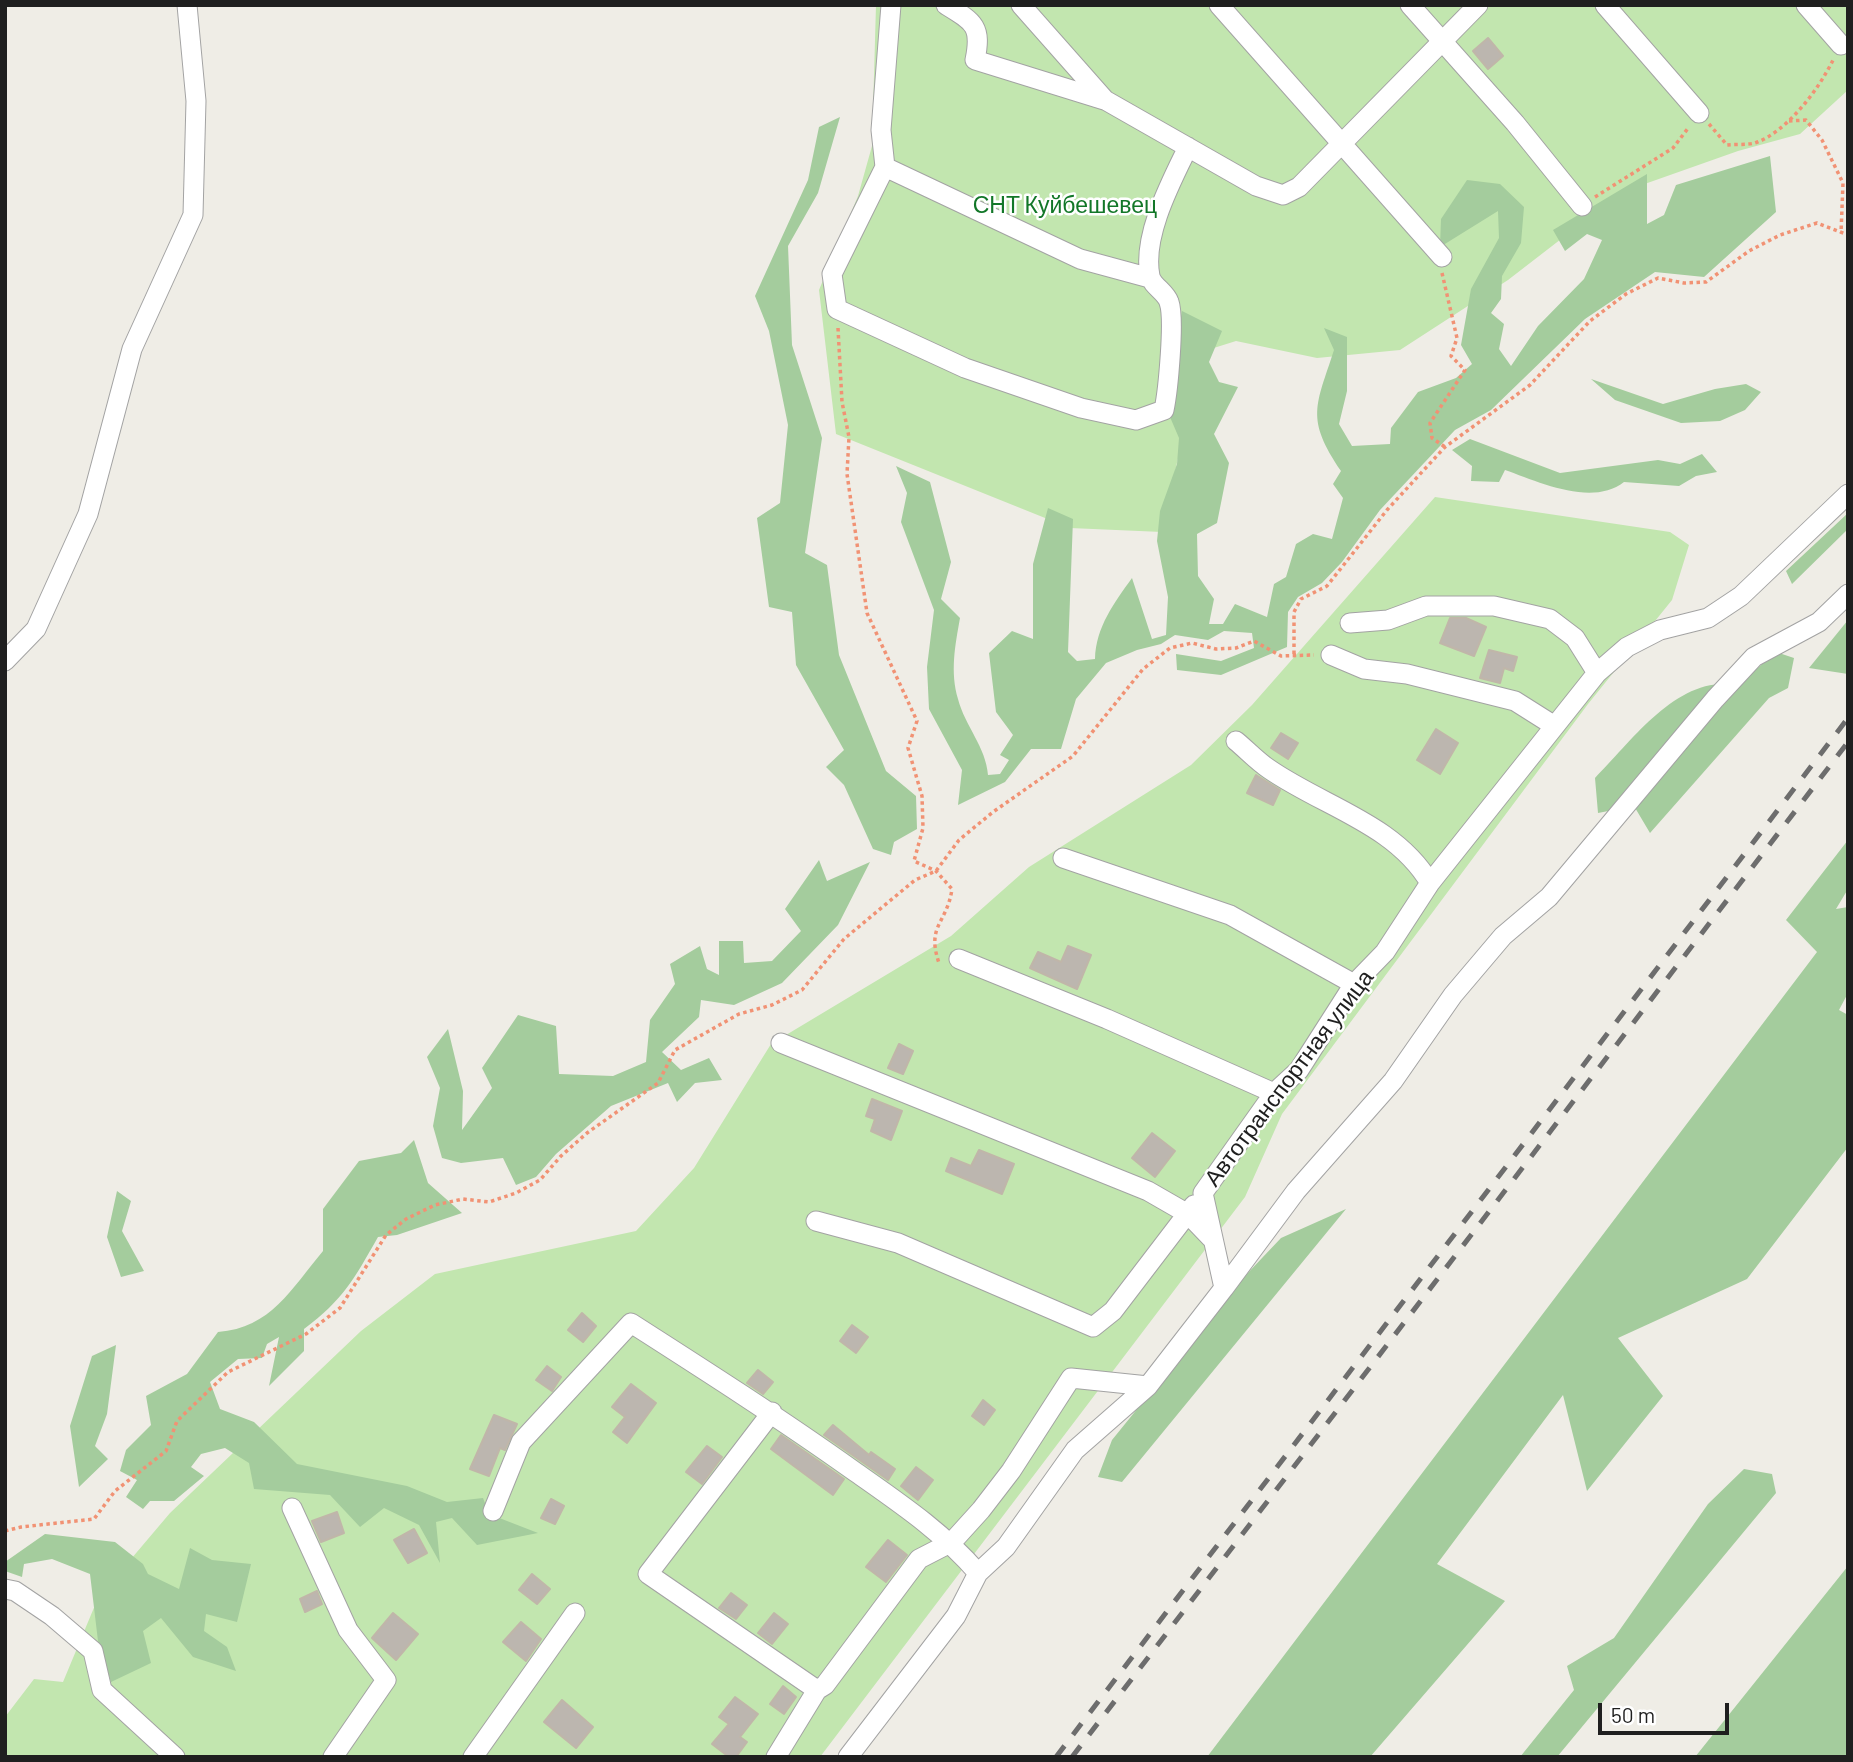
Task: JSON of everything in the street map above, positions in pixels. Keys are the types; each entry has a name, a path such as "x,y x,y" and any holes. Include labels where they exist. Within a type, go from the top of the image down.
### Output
{"street":[{"path":"5,661 36,629 88,514 132,349 193,215 196,101 187,5"},
{"path":"885,167 1080,259 1150,278 1169,302 1169,385 1164,410 1136,420 1081,408 965,368 837,309 832,274 885,167 881,130 891,5"},
{"path":"946,5 972,20 980,38 975,60 1105,100 1256,186 1283,195 1299,187 1478,5"},
{"path":"1021,5 1105,100"},
{"path":"1219,5 1442,257"},
{"path":"1410,5 1515,122 1582,206"},
{"path":"1605,5 1699,113"},
{"path":"1806,5 1841,45"},
{"path":"1150,278 1150,254 1161,202 1188,147"},
{"name":"Автотранспортная улица","path":"1224,1288 1211,1239 1203,1193 1274,1093 1299,1070 1354,984 1385,952 1430,883 1497,802 1553,724 1597,673 1627,647 1660,630 1708,618 1741,596 1848,494"},
{"path":"848,1757 956,1616 978,1573 1006,1547 1075,1450 1148,1386 1296,1191 1393,1081 1453,995 1503,936 1549,897 1715,699 1754,657 1819,622 1848,594"},
{"path":"1350,623 1388,621 1426,606 1494,606 1550,619 1575,638 1597,673"},
{"path":"1331,655 1364,669 1407,674 1515,701 1553,724"},
{"path":"1236,741 1269,769 1392,839 1417,860 1430,883"},
{"path":"1063,858 1230,915 1354,984"},
{"path":"958,959 1107,1019 1274,1093"},
{"path":"781,1043 1147,1191 1188,1214 1211,1239"},
{"path":"816,1220 898,1243 1093,1328 1112,1311 1203,1193"},
{"path":"493,1511 521,1442 631,1323 772,1412 952,1542 978,1573"},
{"path":"776,1757 817,1690 825,1685 919,1559 952,1542 1011,1471 1071,1378 1148,1386"},
{"path":"772,1412 648,1574 817,1690"},
{"path":"292,1508 348,1630 386,1680 333,1757"},
{"path":"5,1589 15,1591 51,1616 93,1651 102,1690 175,1757"},
{"path":"473,1757 575,1613"}],"path":[{"path":"1582,206 1673,148 1699,113 1727,145 1755,143 1789,121 1823,81 1841,45"},
{"path":"1789,121 1806,120 1822,140 1843,183 1841,233"},
{"path":"1294,653 1294,612 1301,599 1327,586 1387,510 1445,447 1530,385 1590,321 1626,294 1658,278 1684,283 1706,282 1749,251 1780,235 1817,223 1848,235"},
{"path":"1442,257 1442,278 1452,307 1457,338 1451,356 1465,370 1430,423 1432,438 1445,447"},
{"path":"837,309 842,402 849,437 847,474 860,579 867,612 917,721 908,748 922,796 923,828 914,861 936,871 952,890 950,905 933,935 933,948 939,964 958,959"},
{"path":"5,1531 93,1519 115,1491 166,1451 177,1421 228,1372 306,1334 340,1308 386,1235 406,1219 435,1205 463,1199 489,1202 516,1193 540,1180 561,1156 587,1133 658,1083 675,1050 739,1014 772,1005 802,990 844,939 915,880 936,871 959,840 993,812 1073,756 1143,669 1170,648 1192,643 1216,649 1236,648 1254,641 1281,656 1294,653 1331,655"}],"green space":[{"name":"СНТ Куйбешевец","path":"876,5 1848,5 1848,90 1800,134 1738,151 1622,192 1508,280 1400,350 1317,358 1236,341 1201,352 1162,532 1070,528 836,434 819,290 858,196 872,146"},
{"path":"840,117 818,193 788,246 792,345 822,438 805,553 827,565 839,655 886,771 916,796 917,829 894,842 891,855 873,849 844,785 826,767 844,750 796,665 792,612 769,607 757,518 780,503 788,425 769,331 755,296 808,180 819,127"},
{"path":"1770,156 1776,212 1704,277 1655,272 1585,319 1491,410 1455,430 1380,510 1342,562 1322,583 1298,597 1288,612 1287,647 1221,675 1177,670 1176,654 1221,661 1254,648 1252,633 1224,631 1208,640 1175,635 1161,644 1137,650 1106,663 1076,699 1061,749 1031,749 1005,782 958,805 962,770 929,709 927,667 934,610 901,522 907,493 896,466 930,482 951,562 941,599 960,618 954,669 958,699 983,755 988,775 1000,774 1009,760 1000,755 1013,735 996,712 989,653 1012,631 1033,639 1033,564 1048,508 1073,519 1068,652 1077,661 1095,659 1102,626 1132,578 1152,639 1166,635 1168,597 1157,541 1160,511 1177,464 1179,438 1167,410 1182,311 1222,331 1209,362 1219,382 1238,387 1214,434 1229,463 1217,523 1197,534 1198,576 1214,599 1209,624 1223,624 1235,604 1267,617 1274,584 1286,577 1296,544 1313,534 1332,539 1343,498 1333,484 1341,471 1322,438 1318,424 1317,412 1322,385 1334,350 1324,328 1347,337 1347,391 1339,424 1352,446 1390,444 1391,428 1418,392 1456,378 1472,364 1461,345 1471,289 1499,238 1498,211 1440,247 1441,219 1467,180 1500,184 1524,207 1521,243 1502,276 1501,299 1491,313 1504,324 1499,349 1511,366 1538,326 1584,279 1602,240 1587,234 1565,251 1553,230 1647,174 1647,224 1664,215 1676,185"},
{"path":"1591,379 1663,404 1715,389 1746,384 1761,392 1745,410 1720,421 1681,423 1615,400"},
{"path":"1470,439 1560,473 1658,460 1680,464 1702,454 1717,472 1696,476 1679,486 1624,482 1597,492 1565,490 1505,470 1499,482 1471,481 1472,466 1452,450"},
{"path":"1435,497 1670,532 1689,545 1672,600 1588,704 1282,1114 1245,1197 820,1757 5,1757 5,1717 34,1679 63,1682 98,1598 170,1513 361,1331 435,1274 636,1231 694,1168 771,1044 951,936 1029,867 1191,765 1252,705"},
{"path":"1848,513 1848,529 1792,584 1786,571"},
{"path":"1848,620 1848,674 1809,668"},
{"path":"1776,652 1794,658 1788,688 1769,698 1650,833 1634,806 1598,813 1595,778 1658,713 1696,690 1716,684 1738,685"},
{"path":"1848,840 1848,889 1836,909 1848,907 1848,993 1839,1010 1848,1015 1848,1147 1747,1279 1618,1338 1663,1396 1587,1491 1563,1395 1437,1564 1505,1601 1370,1757 1207,1757 1817,952 1786,920"},
{"path":"819,860 827,881 870,862 838,925 782,983 734,1005 701,1000 699,1017 662,1052 681,1070 709,1058 722,1080 695,1083 677,1102 668,1083 611,1106 556,1154 536,1177 516,1185 503,1158 461,1163 442,1158 433,1126 440,1088 427,1057 448,1029 463,1091 462,1130 492,1088 482,1068 518,1015 556,1026 559,1074 613,1076 646,1062 650,1020 675,984 670,964 700,946 707,969 719,975 719,941 743,941 744,963 772,961 801,931 785,909"},
{"path":"414,1140 428,1183 462,1213 397,1235 378,1237 339,1298 304,1329 304,1351 269,1386 279,1337 267,1344 262,1358 238,1359 210,1382 220,1409 254,1422 297,1464 407,1486 447,1502 483,1498 489,1514 538,1533 477,1545 452,1518 436,1522 440,1563 419,1525 384,1508 360,1527 330,1495 254,1489 249,1463 225,1448 201,1454 191,1467 204,1476 174,1501 150,1501 143,1509 126,1497 137,1480 120,1471 126,1450 151,1425 146,1396 187,1374 218,1332 252,1323 278,1304 323,1251 323,1209 359,1161 401,1153"},
{"path":"117,1191 131,1201 122,1231 144,1271 121,1277 107,1237"},
{"path":"1346,1209 1122,1482 1098,1477 1112,1440 1244,1277 1281,1238"},
{"path":"116,1345 107,1414 95,1446 108,1459 79,1487 70,1426 92,1356"},
{"path":"1744,1469 1772,1474 1776,1493 1557,1757 1520,1757 1574,1690 1567,1666 1614,1638 1708,1504"},
{"path":"45,1534 115,1542 143,1564 148,1574 179,1589 190,1548 212,1560 251,1564 237,1622 206,1614 204,1631 227,1647 236,1671 193,1657 161,1618 143,1631 151,1663 111,1682 98,1641 90,1574 52,1559 24,1564 22,1577 5,1571 5,1562"},
{"path":"1848,1566 1848,1757 1695,1757"}],"building":[{"path":"1488,38 1503,56 1488,69 1473,51"},
{"path":"1450,618 1466,618 1486,627 1474,656 1440,643"},
{"path":"1489,650 1517,657 1513,671 1504,668 1500,683 1480,678"},
{"path":"1436,729 1458,743 1440,774 1417,760"},
{"path":"1281,733 1298,743 1288,759 1271,748"},
{"path":"1256,775 1280,790 1273,805 1247,793"},
{"path":"1068,946 1091,955 1077,989 1030,968 1038,952 1061,962"},
{"path":"899,1044 913,1051 903,1074 888,1068"},
{"path":"872,1099 902,1111 891,1140 871,1131 875,1119 866,1116"},
{"path":"1152,1133 1175,1151 1155,1177 1132,1158"},
{"path":"979,1150 1014,1164 1002,1194 946,1171 951,1158 971,1166"},
{"path":"582,1313 596,1326 583,1342 568,1330"},
{"path":"852,1325 868,1337 856,1353 840,1341"},
{"path":"547,1366 561,1377 552,1391 536,1380"},
{"path":"758,1370 773,1382 763,1394 747,1383"},
{"path":"631,1384 656,1403 627,1443 613,1432 625,1417 612,1407"},
{"path":"983,1400 995,1410 984,1425 972,1416"},
{"path":"494,1415 517,1424 505,1450 500,1448 489,1476 470,1469"},
{"path":"833,1425 869,1455 871,1452 895,1469 888,1480 824,1435"},
{"path":"781,1435 844,1479 833,1495 771,1449"},
{"path":"707,1446 722,1457 702,1484 686,1472"},
{"path":"916,1467 933,1480 918,1500 901,1486"},
{"path":"551,1499 564,1506 555,1524 541,1518"},
{"path":"337,1512 344,1533 321,1542 312,1521"},
{"path":"414,1529 427,1553 408,1563 394,1540"},
{"path":"888,1540 907,1555 886,1582 866,1567"},
{"path":"532,1574 550,1589 537,1604 519,1590"},
{"path":"317,1591 322,1604 305,1612 300,1599"},
{"path":"731,1593 747,1605 736,1619 719,1608"},
{"path":"393,1613 418,1634 396,1660 372,1638"},
{"path":"774,1613 788,1624 772,1644 758,1633"},
{"path":"521,1622 541,1639 526,1661 503,1642"},
{"path":"783,1686 796,1697 784,1714 770,1704"},
{"path":"735,1697 758,1714 740,1737 747,1742 736,1757 729,1757 712,1744 729,1724 719,1717"},
{"path":"562,1700 593,1727 576,1748 544,1722"}],"railway":[{"path":"1056,1757 1848,718"},
{"path":"1072,1757 1848,742"}]}
